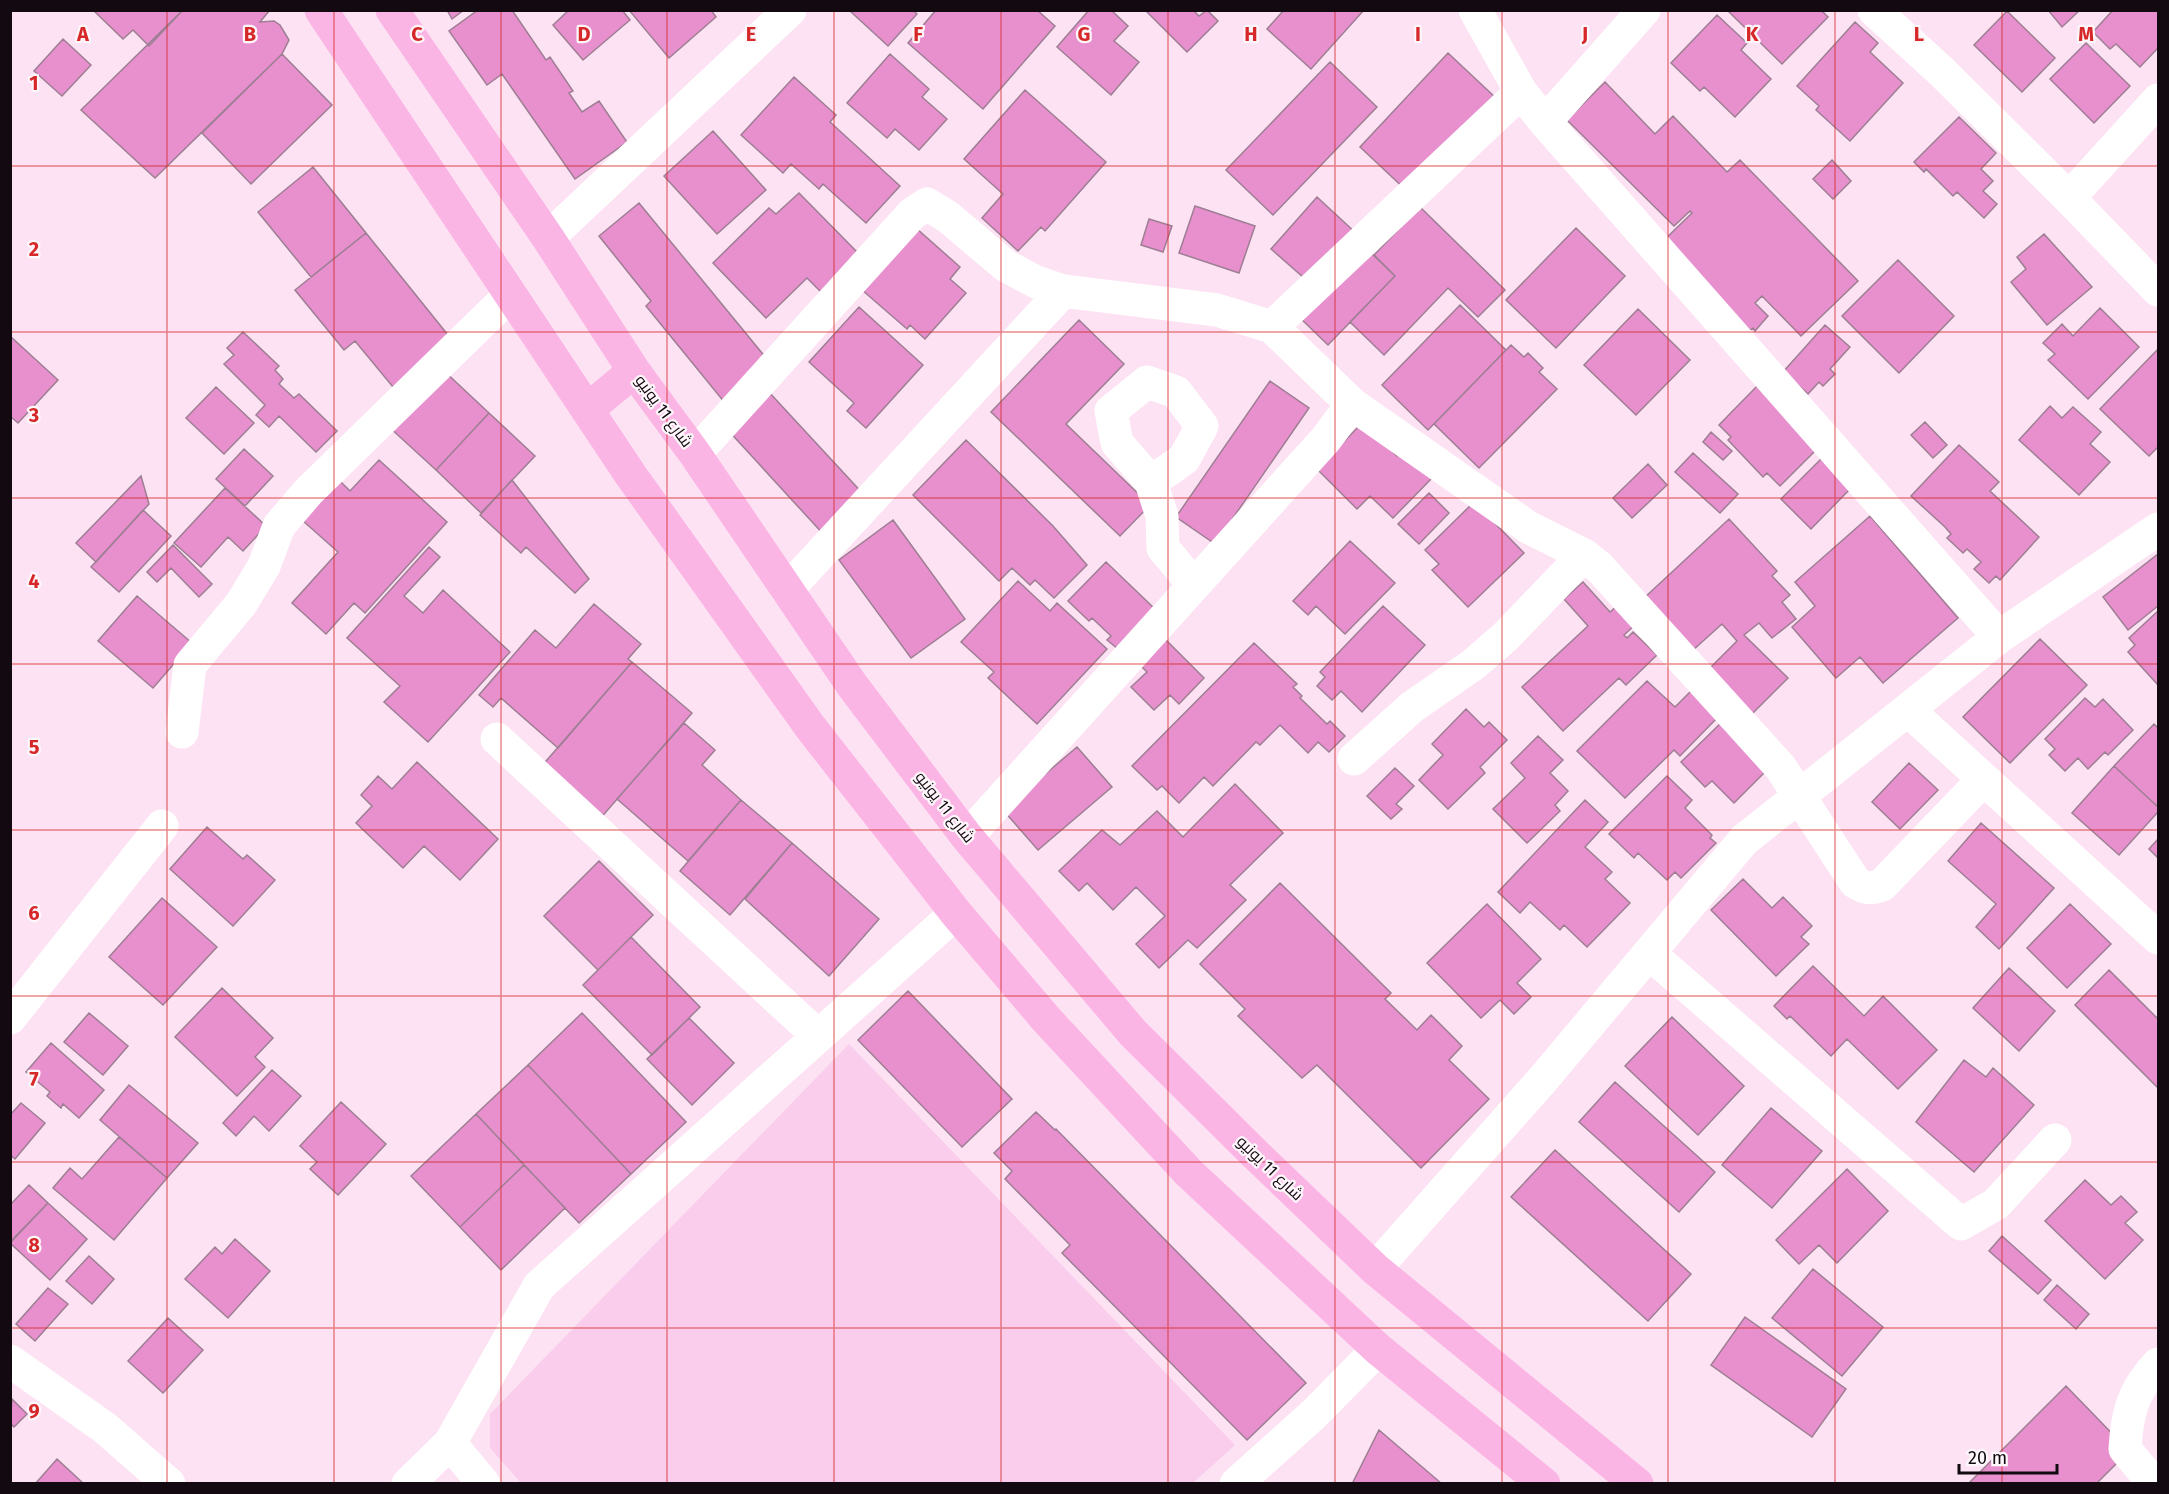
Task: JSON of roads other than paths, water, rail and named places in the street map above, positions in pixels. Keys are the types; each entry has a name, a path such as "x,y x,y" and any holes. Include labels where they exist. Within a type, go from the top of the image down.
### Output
{"highway":[{"path":"321,10 587,410 811,728 956,914 1046,1018 1189,1173 1378,1349 1544,1484"},
{"name":"شارع 11 يونيو","path":"392,10 548,238 634,371 695,454 852,685 967,837 1133,1033 1375,1269 1637,1484"},
{"path":"587,410 634,371"}],"street":[{"path":"548,238 790,10"},
{"path":"1475,10 1521,92 1545,122 1999,637"},
{"path":"1545,122 1644,10"},
{"path":"1874,10 1942,72 2158,290"},
{"path":"1272,327 1521,92"},
{"path":"2069,198 2158,100"},
{"path":"695,454 912,214 927,204 948,217 1006,266 1036,282 1063,291 1217,310 1272,327 1352,404 1528,526 1584,555 1599,567 1781,768 1855,882 1870,890 1882,885 1983,780"},
{"path":"787,590 1063,291"},
{"path":"182,732 190,665 241,604 264,566 279,526 308,492 510,295"},
{"path":"967,837 1326,439 1352,404"},
{"path":"1151,482 1162,516 1163,548 1194,585"},
{"path":"1375,1269 1544,1078 1744,840 1909,711 1999,637 2158,529"},
{"path":"1354,759 1412,707 1474,664 1497,644 1584,555"},
{"path":"1909,711 2158,938"},
{"path":"497,739 818,1036"},
{"path":"10,1018 162,826"},
{"path":"408,1484 450,1443 539,1286 956,914"},
{"path":"1649,953 1961,1224 1996,1204 2055,1140"},
{"path":"1236,1484 1314,1414 1378,1349"},
{"path":"10,1361 105,1428 169,1484"},
{"path":"2154,1484 2125,1449 2126,1416 2142,1381 2158,1364"},
{"path":"450,1443 484,1484"}]}
